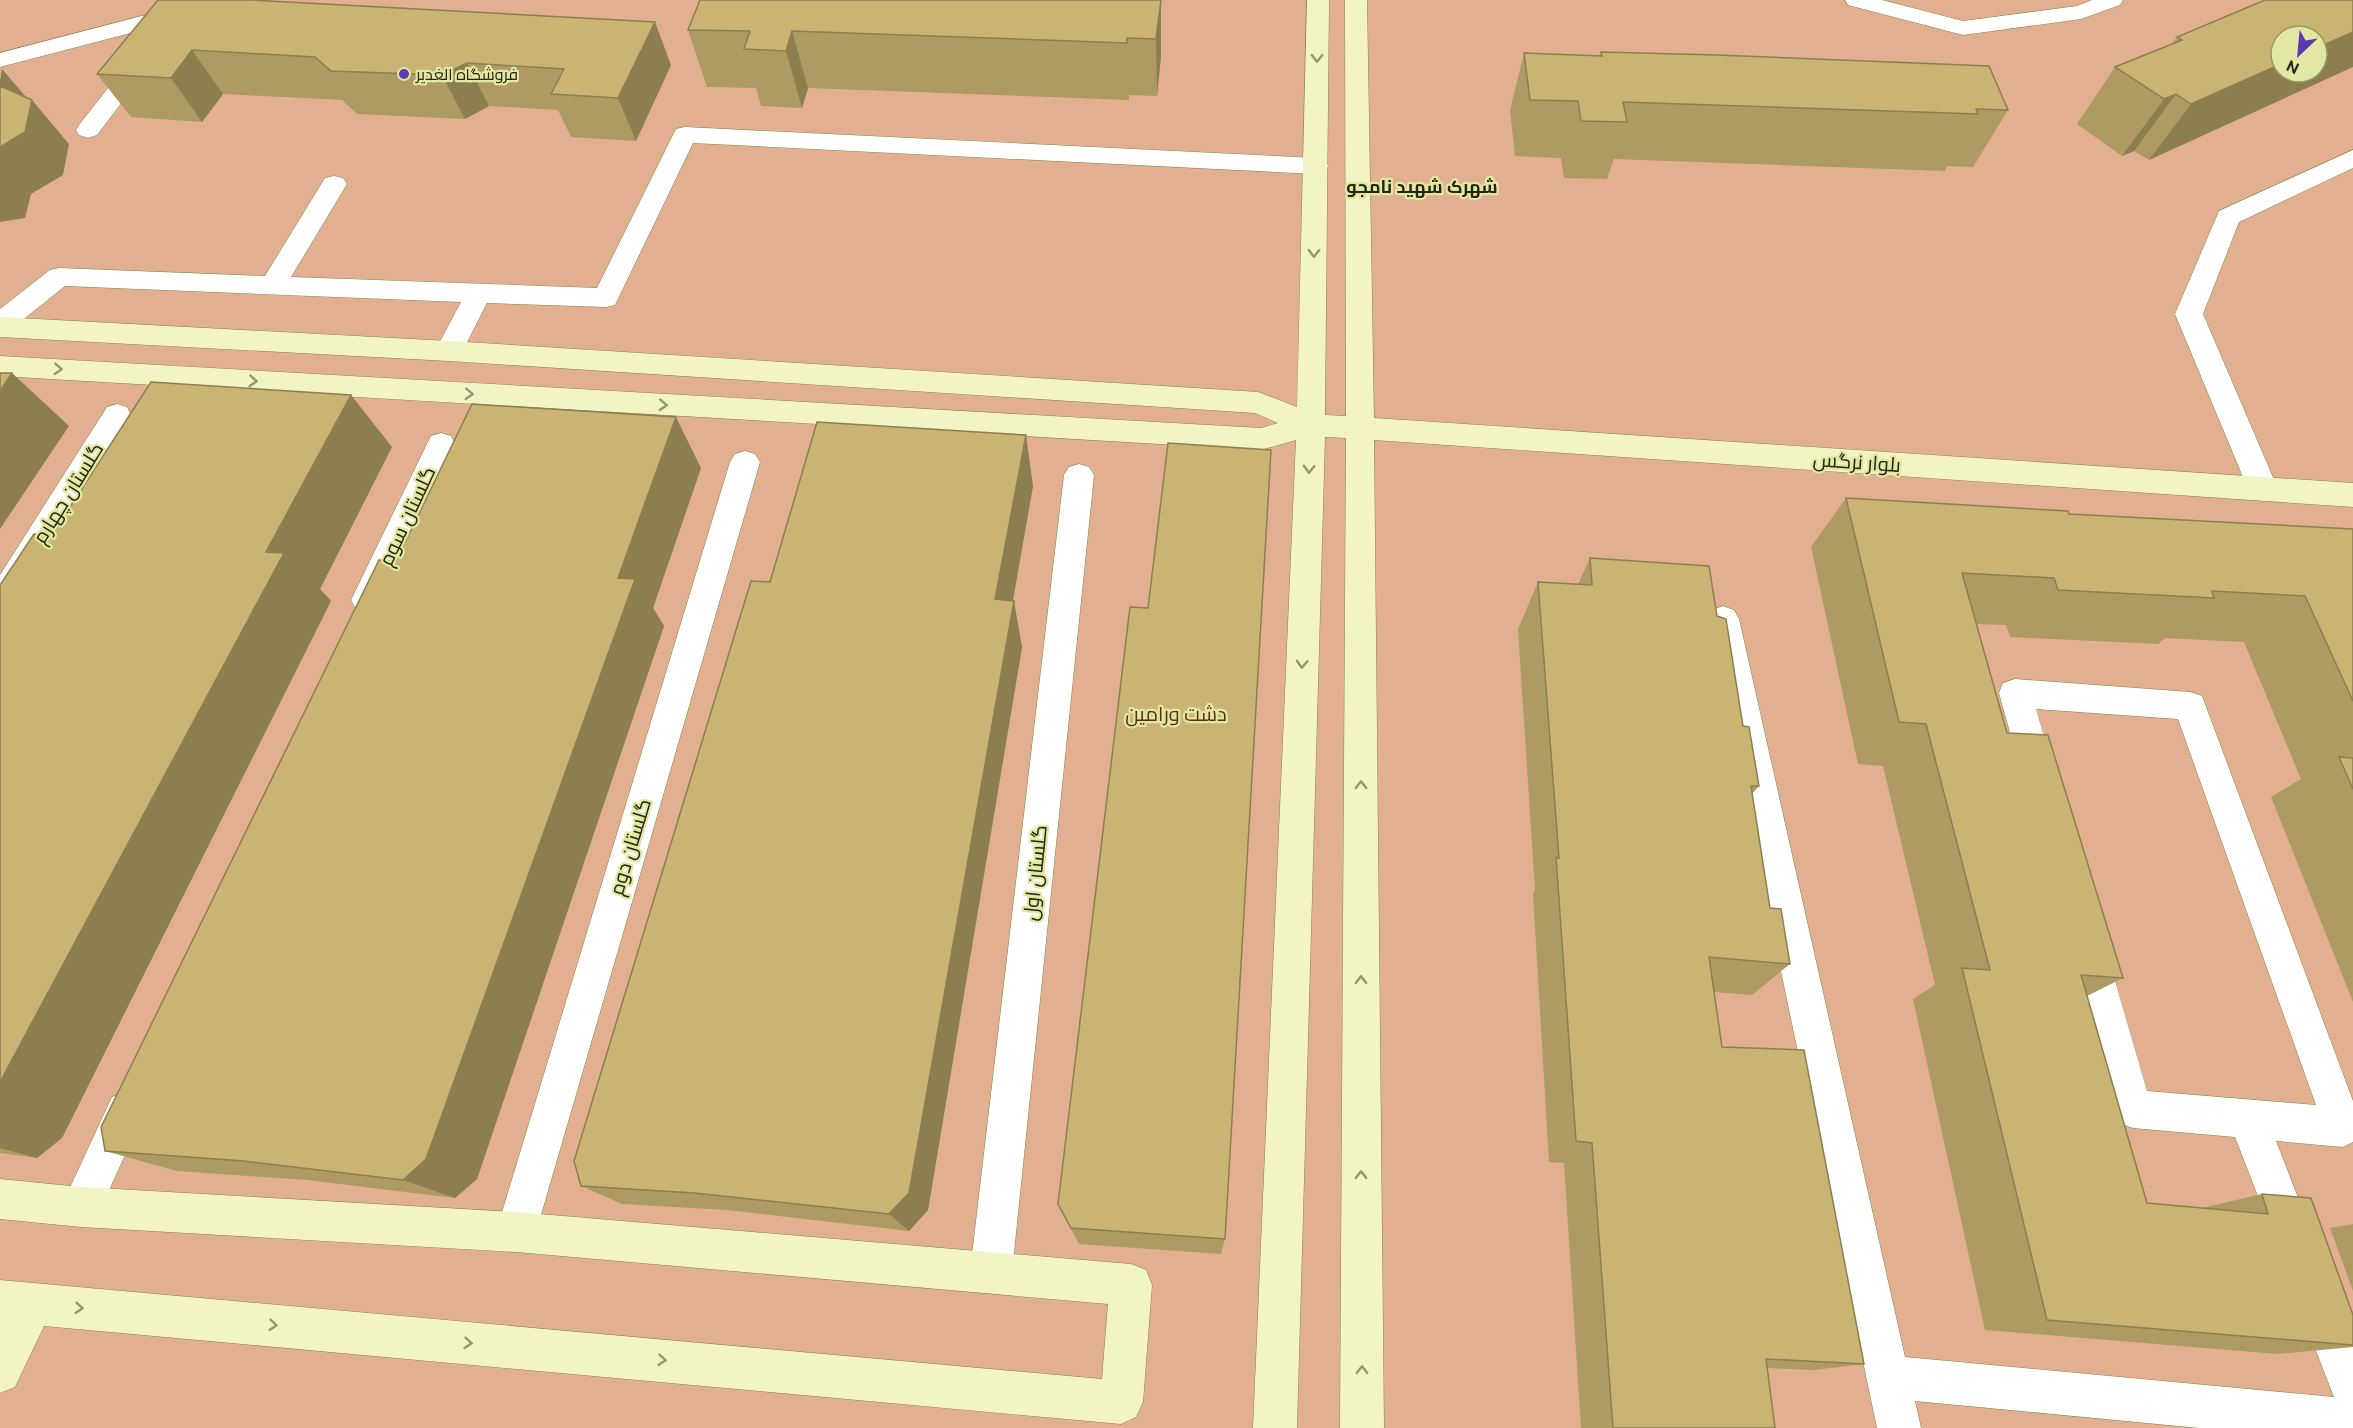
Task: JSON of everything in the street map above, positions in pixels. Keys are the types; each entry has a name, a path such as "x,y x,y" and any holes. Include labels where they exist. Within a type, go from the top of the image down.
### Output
{"street":[{"path":"1275,1428 1311,424 1318,0"},
{"path":"1356,0 1360,428 1362,1428"},
{"path":"1856,0 1963,28 2081,12 2112,0"},
{"path":"0,60 190,8"},
{"path":"88,130 190,8"},
{"path":"0,325 58,277 606,298 685,135 1316,166"},
{"path":"2263,489 2190,314 2228,217 2353,158"},
{"path":"273,285 334,184"},
{"path":"429,392 479,293"},
{"path":"0,325 449,351 1258,403 1311,424"},
{"path":"0,366 1261,439 1311,424"},
{"name":"گلستان چهارم","path":"0,601 117,415"},
{"name":"بلوار نرگس","path":"1311,424 2353,495"},
{"name":"گلستان سوم","path":"355,626 441,444"},
{"name":"گلستان دوم","path":"516,1232 745,462"},
{"name":"گلستان اول","path":"991,1272 1079,475"},
{"path":"1723,619 1890,1377 1899,1428"},
{"path":"2015,693 2190,706 2343,1127 2248,1119 2133,1109 2015,693"},
{"path":"81,1207 142,1078"},
{"path":"2248,1119 2353,1392"},
{"path":"0,1199 81,1207 516,1232 1131,1284 1121,1402 16,1302 0,1372"},
{"path":"1890,1377 2353,1421"}],"green space":[{"name":"دشت ورامین","path":"0,0 2353,0 2353,1428 0,1428"}],"building":[{"path":"158,0 251,0 655,22 618,98 551,94 564,69 467,63 442,75 331,71 315,57 192,50 171,78 97,74"},
{"path":"700,0 1161,0 1156,39 1127,38 1127,43 792,31 786,51 744,49 750,31 688,30"},
{"path":"2265,0 2353,0 2353,32 2329,43 2329,24 2269,24 2269,69 2191,104 2176,94 2164,99 2115,67 2182,40 2177,37"},
{"path":"1601,52 1989,66 2008,110 1976,109 1978,114 1623,102 1627,122 1581,121 1578,101 1530,100 1524,53 1602,56"},
{"path":"0,86 32,100 25,132 0,147"},
{"path":"0,373 12,373 0,391"},
{"path":"151,382 351,395 266,552 284,553 0,1082 0,585 34,534 51,536"},
{"path":"472,404 676,417 618,578 635,579 426,1159 403,1180 244,1161 105,1151 101,1127 379,560 396,561"},
{"path":"817,422 1026,435 995,599 1014,601 909,1193 889,1214 694,1193 581,1186 574,1161 751,581 770,582"},
{"path":"1168,443 1271,450 1225,1239 1071,1228 1058,1204 1130,607 1148,608"},
{"path":"1846,498 2068,511 2069,514 2353,529 2353,701 2305,596 2212,591 2214,598 2058,590 2054,578 1962,573 2007,733 2048,735 2123,978 2081,975 2147,1203 2268,1214 2262,1194 2311,1198 2353,1315 2353,1345 2047,1320 1962,968 1990,970 1926,724 1899,722"},
{"path":"1590,558 1709,566 1717,616 1726,619 1743,726 1749,727 1759,786 1751,786 1770,908 1781,909 1790,964 1709,957 1722,1047 1804,1050 1864,1364 1766,1359 1775,1428 1613,1428 1592,1143 1576,1141 1556,857 1559,858 1538,582 1592,585"},
{"path":"2339,757 2353,758 2353,789"}],"place":[{"name":"فروشگاه الغدیر","path":"404,74"}],"district":[{"name":"شهرک شهید نامجو","path":"1422,187"}]}
